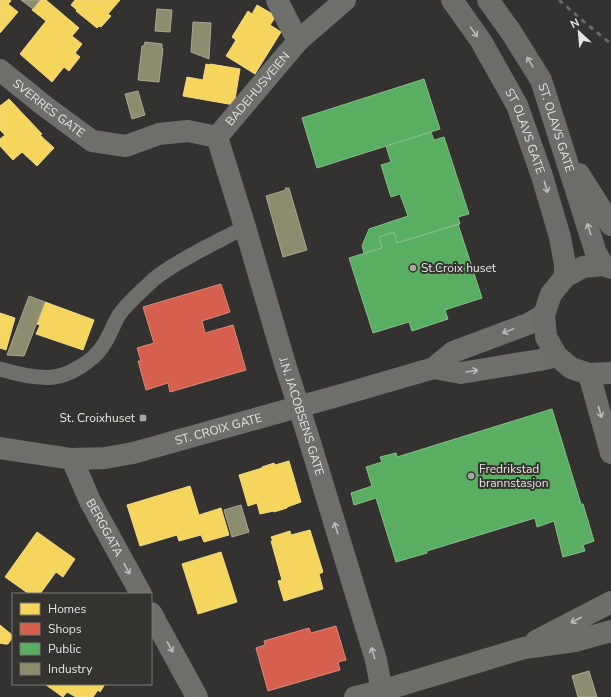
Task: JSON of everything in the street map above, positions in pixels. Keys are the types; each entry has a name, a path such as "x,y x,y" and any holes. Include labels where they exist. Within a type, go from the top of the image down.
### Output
{"highway":[{"name":"ST OLAVS GATE","path":"452,0 481,42 517,105 542,176 560,237 565,265 565,277"},
{"name":"ST. OLAVS GATE","path":"488,0 511,32 541,80 596,253 607,266"},
{"path":"564,150 611,225"},
{"path":"607,266 583,267 565,277 550,294 544,315 546,337 557,356 571,368 589,374 611,373"}],"main road":[{"path":"589,374 611,453"},
{"path":"355,697 382,694 524,648 611,602"},
{"path":"524,648 575,641 611,631"}],"street":[{"name":"BADEHUSVEIEN","path":"277,0 298,41"},
{"name":"BADEHUSVEIEN","path":"216,137 298,41 345,0"},
{"name":"SVERRES GATE","path":"0,70 42,104 92,141 126,146 159,134 188,131 216,137"},
{"name":"J.N. JACOBSENS GATE","path":"216,137 245,227 298,407 376,660 382,694"},
{"name":"ST. CROIX GATE","path":"0,448 72,459 105,458 133,453 434,368 453,352 528,324 544,315"},
{"name":"ST. CROIX GATE","path":"434,368 461,373 557,356"},
{"name":"BERGGATA","path":"72,459 90,501 140,593"},
{"path":"152,615 197,697"}],"lane":[{"path":"0,369 37,377 53,377 64,374 80,366 90,360 102,348 120,315 130,302 154,279 172,265 245,227"}],"building: Homes":[{"path":"0,0 10,0 11,1 8,4 18,12 0,33"},
{"path":"40,0 46,0 79,28 72,36 82,44 75,53 80,57 69,71 64,67 52,82 20,54 46,21 32,10"},
{"path":"75,0 120,0 108,14 111,16 101,27 99,26 97,28 71,5"},
{"path":"257,5 276,16 270,25 281,32 255,74 226,56 236,40 232,37 248,11 252,14"},
{"path":"206,64 240,69 234,105 183,96 187,77 203,80"},
{"path":"9,99 42,134 40,135 54,148 37,166 22,152 13,160 0,146 0,139 5,135 0,130 0,106"},
{"path":"45,302 94,320 83,350 36,334 40,325 37,324"},
{"path":"0,313 15,318 6,350 0,348"},
{"path":"289,461 301,502 274,512 260,514 257,503 248,506 239,475 274,463 275,465"},
{"path":"190,486 199,515 221,508 229,535 204,542 201,535 179,541 177,535 140,546 127,505"},
{"path":"310,530 323,572 319,574 323,589 284,601 278,581 282,580 271,537 290,531 291,535"},
{"path":"37,532 75,559 63,577 56,572 41,593 28,593 5,577"},
{"path":"221,552 237,602 198,614 182,564"},
{"path":"0,625 11,634 12,638 8,644 0,644"},
{"path":"46,685 104,685 100,692 98,690 93,697 76,697 67,692 63,697"}],"building: Shops":[{"path":"221,284 230,312 202,321 205,333 233,325 246,370 170,392 168,383 146,390 138,361 141,361 137,348 154,343 143,307"},
{"path":"336,626 346,660 338,662 340,670 268,691 256,648 265,645 264,641 309,628 311,633"}],"building: Public":[{"path":"424,79 440,129 317,168 302,118"},
{"path":"431,132 434,140 444,137 469,214 458,217 460,224 397,243 394,232 379,237 382,248 364,253 362,246 369,229 408,216 400,194 391,197 381,165 391,162 386,146"},
{"path":"458,224 482,298 445,310 448,319 412,331 409,322 373,333 349,258 382,248 379,237 394,232 397,243"},
{"name":"Fredrikstad brannstasjon","path":"552,409 594,541 583,545 585,551 563,557 554,521 537,527 535,518 396,562 376,498 354,505 351,493 372,486 366,467 382,462 380,457 396,453 397,457"}],"building: Industry":[{"path":"21,0 40,0 33,9"},
{"path":"157,9 172,10 170,32 155,31"},
{"path":"193,22 211,23 209,59 191,52"},
{"path":"145,42 162,44 163,49 159,82 138,80 142,46 144,46"},
{"path":"138,91 145,115 132,119 125,94"},
{"path":"285,188 289,188 307,250 283,257 266,196 286,190"},
{"path":"29,296 45,302 24,356 7,355"},
{"path":"241,505 249,532 232,537 224,510"},
{"path":"589,671 597,697 578,697 572,676"}],"railway":[{"path":"559,0 611,44"}],"place":[{"name":"St.Croix huset","path":"413,268"},
{"name":"St. Croixhuset","path":"143,418"},
{"name":"Fredrikstad brannstasjon","path":"471,476"}]}
